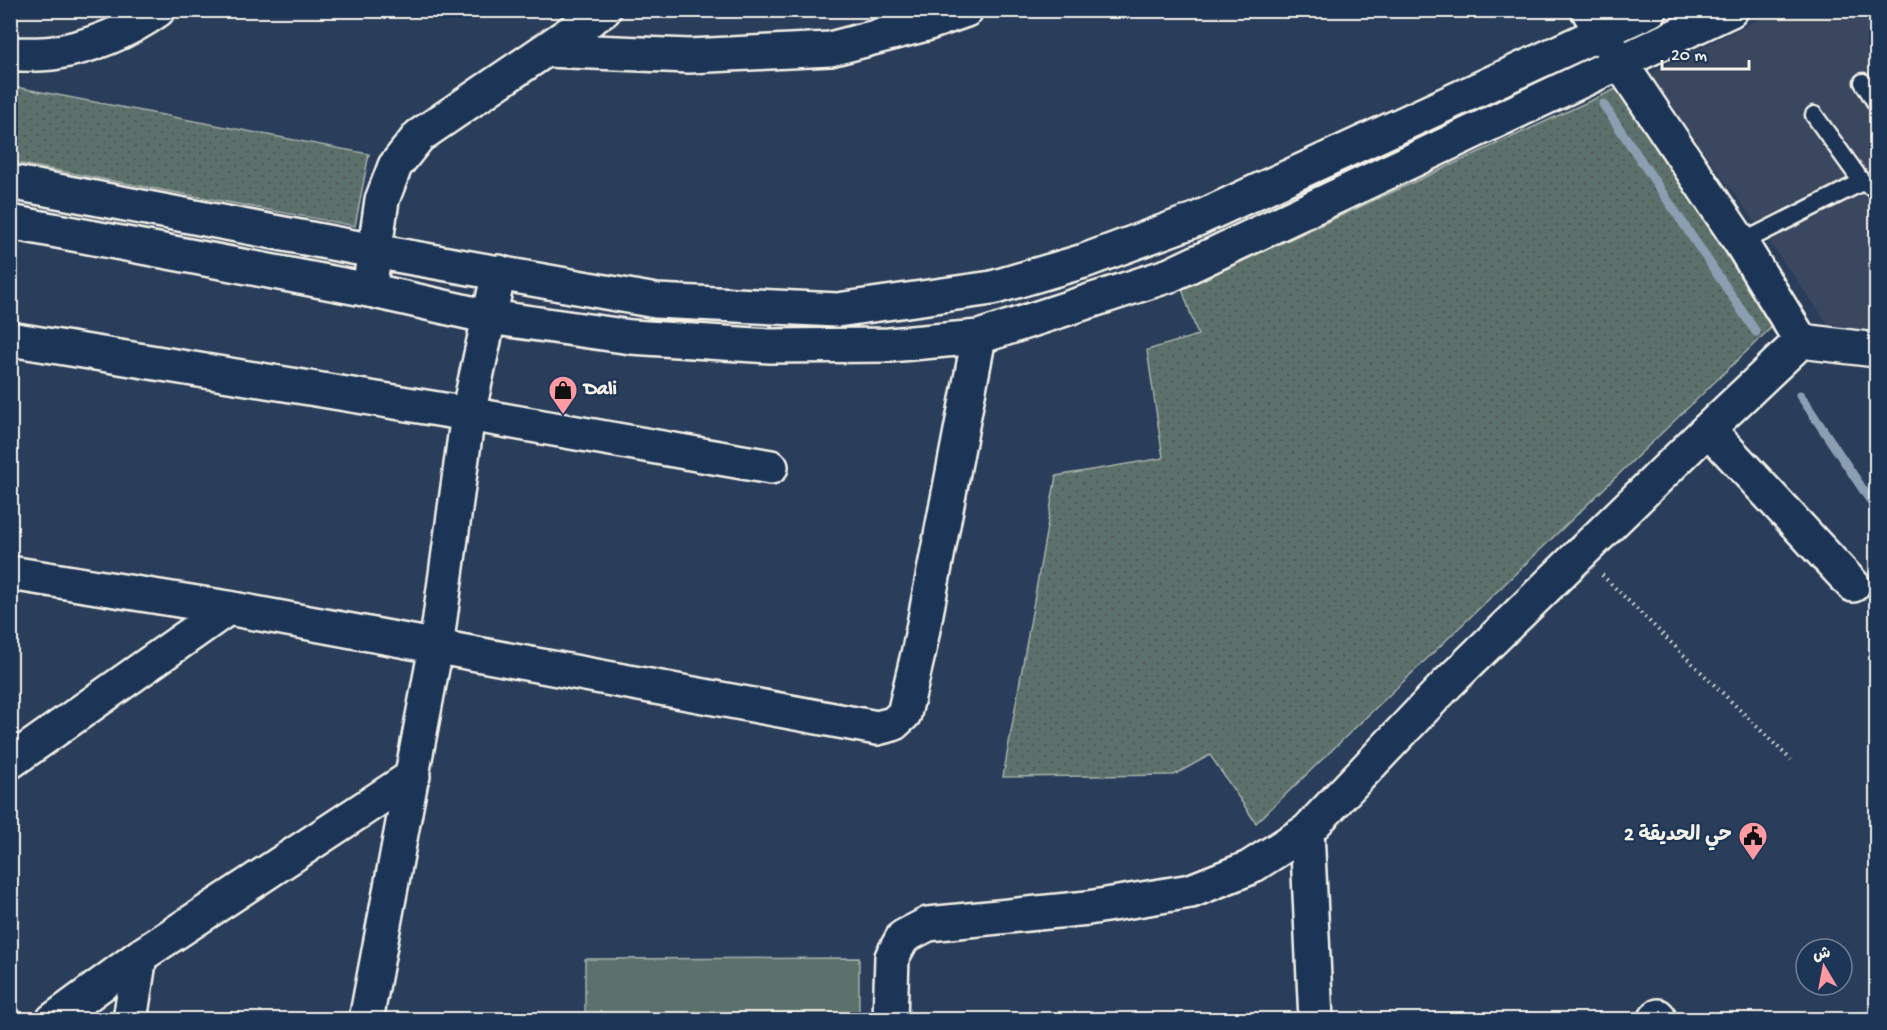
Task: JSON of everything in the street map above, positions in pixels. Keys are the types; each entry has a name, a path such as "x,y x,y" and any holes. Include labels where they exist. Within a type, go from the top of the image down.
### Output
{"street":[{"path":"10,54 51,53 97,43 147,18 158,10"},
{"path":"369,291 382,200 395,166 419,136 604,10"},
{"path":"546,50 689,56 830,49 926,24 966,10"},
{"path":"10,182 374,251 656,301 837,310 992,288 1084,261 1195,220 1595,22 1650,10"},
{"path":"10,222 369,291 489,317 631,337 770,346 889,345 979,337 1170,275 1621,64 1731,10"},
{"path":"1595,22 1741,243 1801,342"},
{"path":"366,1020 436,648 468,414 499,272"},
{"path":"10,573 228,608 877,728 893,724 904,714 919,650 979,337"},
{"path":"10,339 468,414 771,467"},
{"path":"890,1020 892,957 903,937 928,924 1088,908 1191,891 1249,867 1307,831 1447,684 1708,429 1801,342 1876,350"},
{"path":"1708,429 1854,585"},
{"path":"10,762 228,608"},
{"path":"53,1020 140,956 413,776"},
{"path":"1307,831 1316,1020"},
{"path":"130,1020 140,956"}],"lane":[{"path":"1863,82 1876,104"},
{"path":"1741,243 1869,186 1814,115"}],"path":[{"path":"1580,554 1791,760"}],"shaded area":[{"path":"1775,11 1876,11 1876,331 1829,325 1648,74"}],"green space":[{"path":"10,86 369,154 355,226 11,162"},
{"path":"1618,88 1773,326 1256,823 1210,755 1174,775 1003,777 1056,476 1163,458 1147,350 1198,335 1182,289"},
{"path":"859,958 859,1019 585,1019 585,959"}],"waterway":[{"path":"1603,104 1756,332"},
{"path":"1800,395 1876,509"}],"place":[{"name":"Dali","path":"563,416"},
{"name":"حي الحديقة 2","path":"1753,862"}]}
